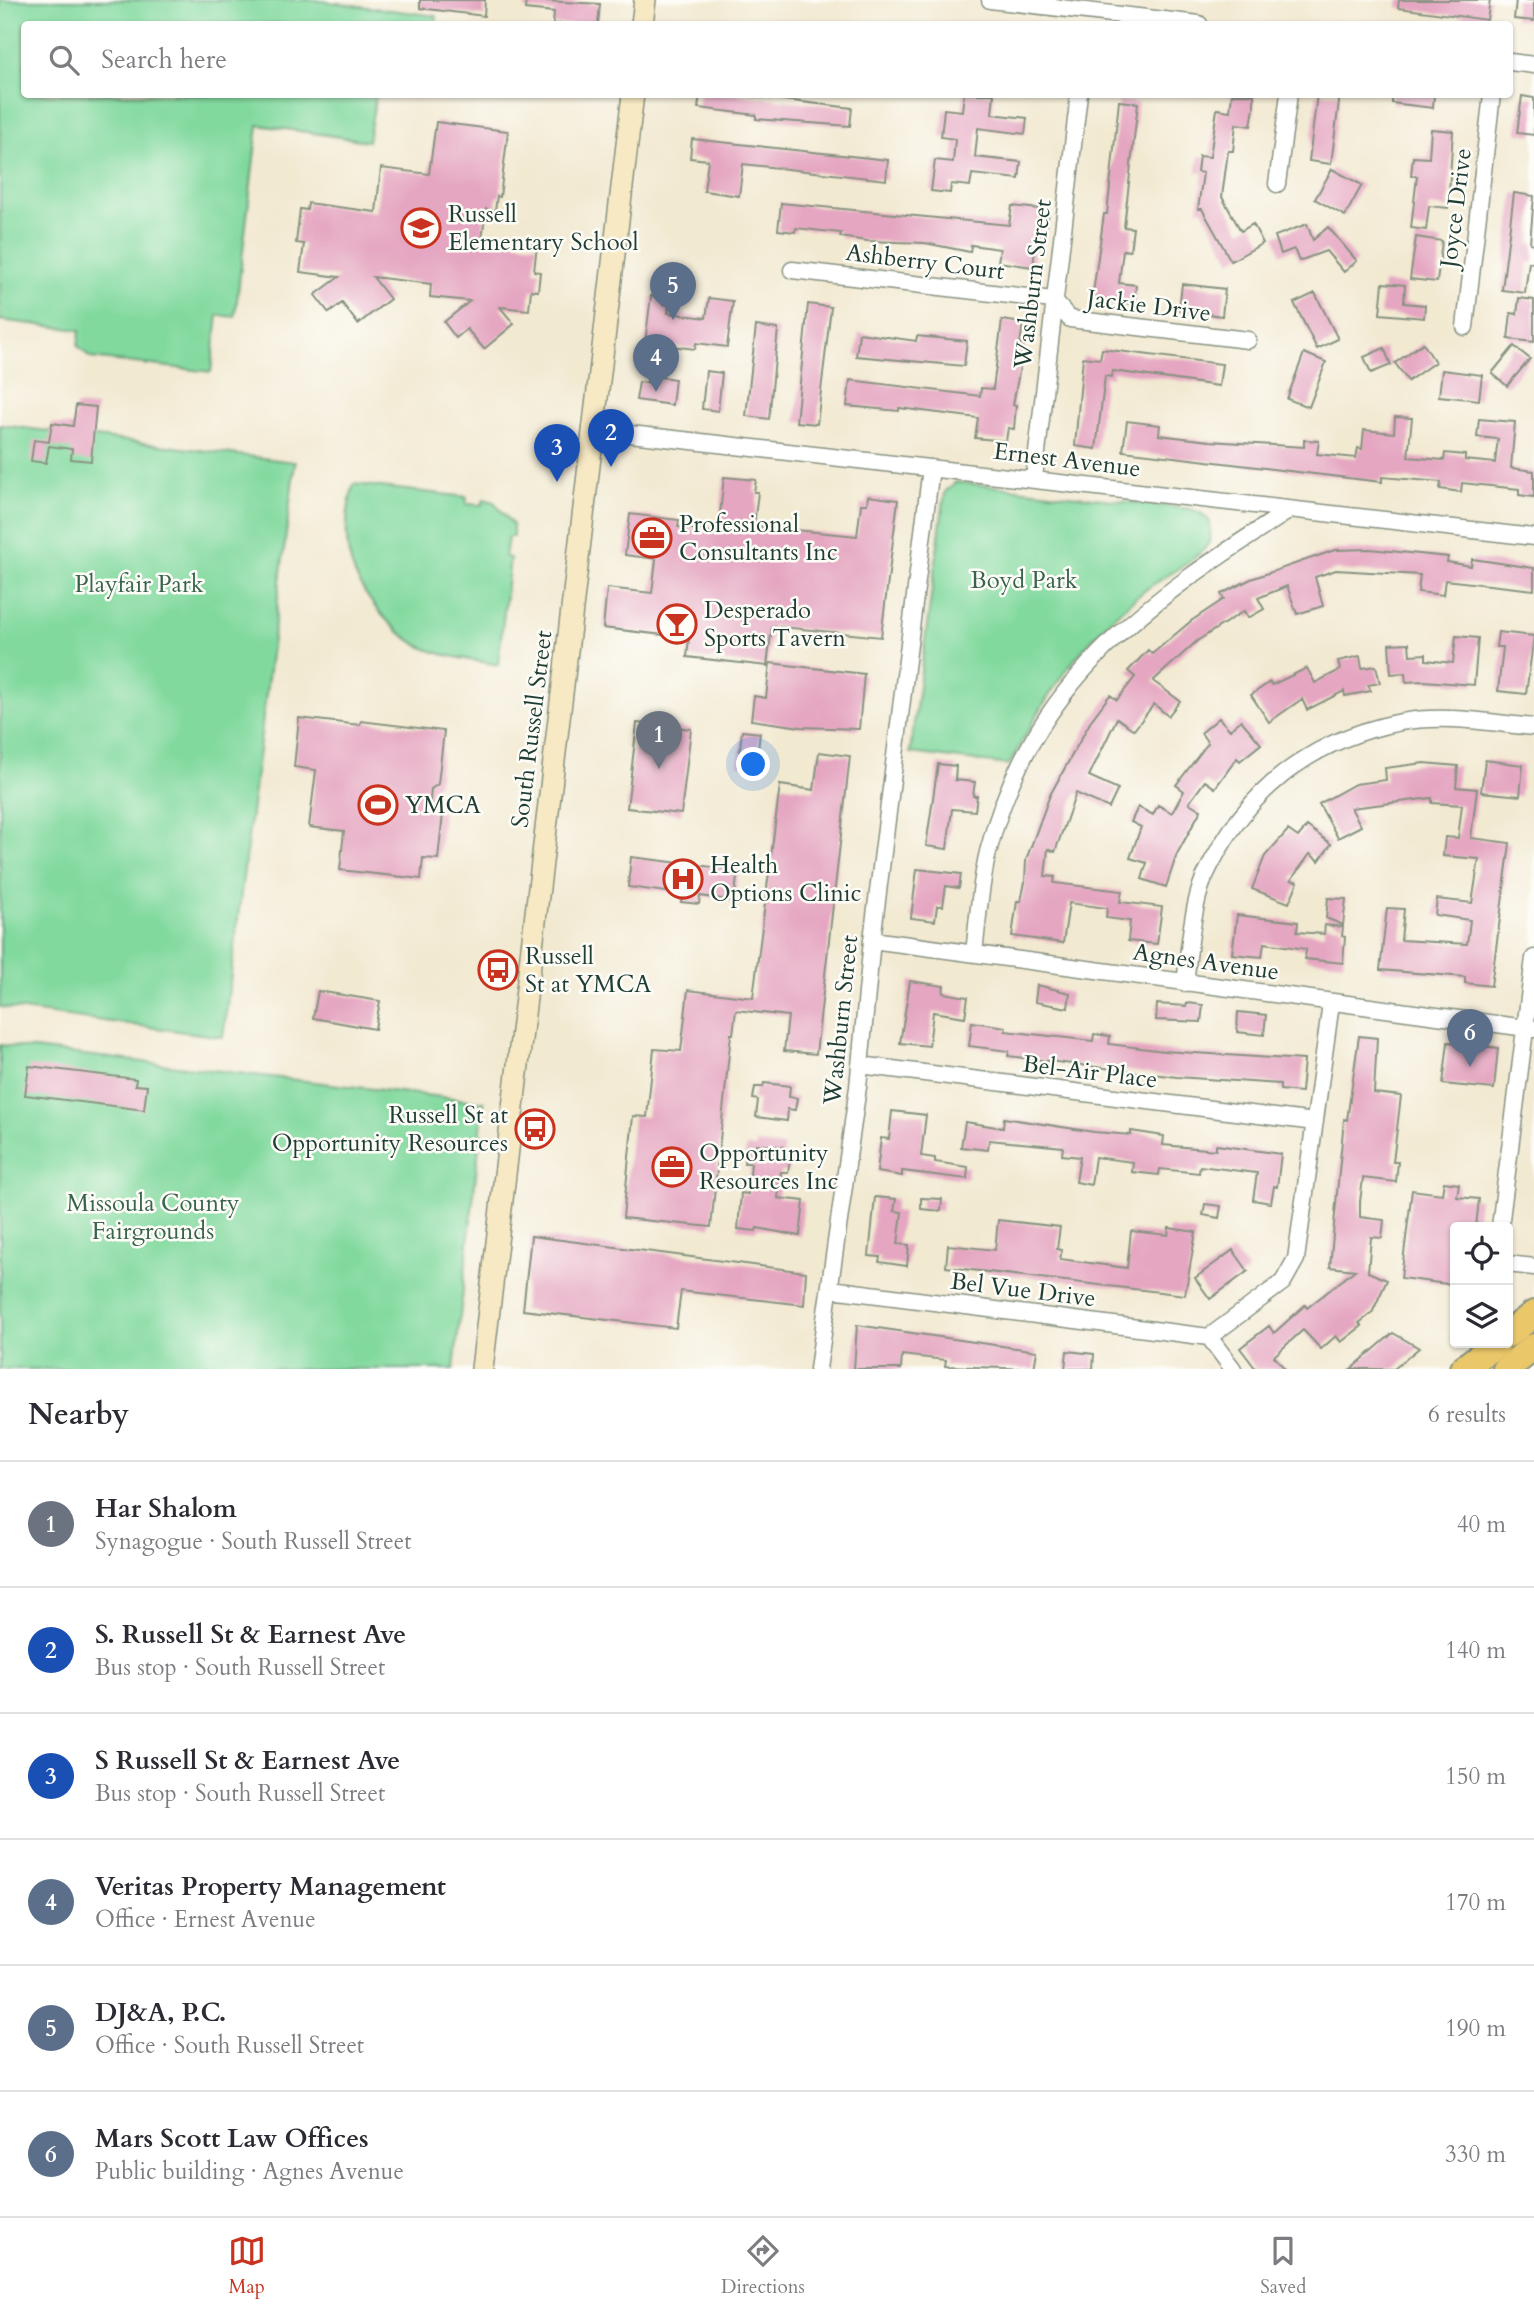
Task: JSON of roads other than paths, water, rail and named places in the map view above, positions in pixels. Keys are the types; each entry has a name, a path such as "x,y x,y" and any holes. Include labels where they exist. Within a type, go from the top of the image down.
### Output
{"highway":[{"path":"1513,1330 1534,1314"},
{"path":"1506,1369 1534,1347"},
{"path":"1463,1369 1487,1352"}],"main road":[{"path":"642,21 645,0"},
{"name":"South Russell Street","path":"482,1369 633,98"}],"street":[{"path":"990,0 1089,18 1144,21"},
{"path":"1513,62 1534,65"},
{"name":"Washburn Street","path":"1034,478 1078,98"},
{"path":"1277,184 1288,98"},
{"name":"Joyce Drive","path":"1465,327 1492,98"},
{"name":"Ashberry Court","path":"792,270 1053,300"},
{"name":"Jackie Drive","path":"1053,300 1070,319 1248,340"},
{"name":"Ernest Avenue","path":"595,430 1534,537"},
{"name":"Washburn Street","path":"818,1369 860,1065 872,940 931,467"},
{"path":"974,953 989,851 1014,781 1056,702 1091,659 1162,595 1290,510"},
{"path":"1185,984 1204,880 1233,832 1262,792 1298,760 1348,737 1402,722 1454,720 1534,727"},
{"name":"Agnes Avenue","path":"872,940 1185,984 1530,1028"},
{"path":"1501,1222 1530,1028 1534,958"},
{"path":"1233,1369 1209,1337 1283,1282 1296,1259 1331,1003"},
{"name":"Bel-Air Place","path":"860,1065 1315,1122"},
{"path":"1513,1265 1534,1267"},
{"name":"Bel Vue Drive","path":"831,1289 1209,1337"}],"place":[{"name":"Russell Elementary School","path":"421,228"},
{"name":"DJ&A, P.C.","path":"673,320"},
{"name":"Veritas Property Management","path":"656,392"},
{"name":"S. Russell St & Earnest Ave","path":"611,467"},
{"name":"S Russell St & Earnest Ave","path":"557,482"},
{"name":"Professional Consultants Inc","path":"652,538"},
{"name":"Desperado Sports Tavern","path":"677,624"},
{"name":"Har Shalom","path":"659,769"},
{"name":"YMCA","path":"378,805"},
{"name":"Health Options Clinic","path":"683,879"},
{"name":"Russell St at YMCA","path":"498,970"},
{"name":"Mars Scott Law Offices","path":"1470,1067"},
{"name":"Russell St at Opportunity Resources","path":"535,1129"},
{"name":"Opportunity Resources Inc","path":"672,1167"}],"park label":[{"name":"Boyd Park","path":"1024,580"},
{"name":"Playfair Park","path":"139,584"},
{"name":"Missoula County Fairgrounds","path":"153,1217"}]}
